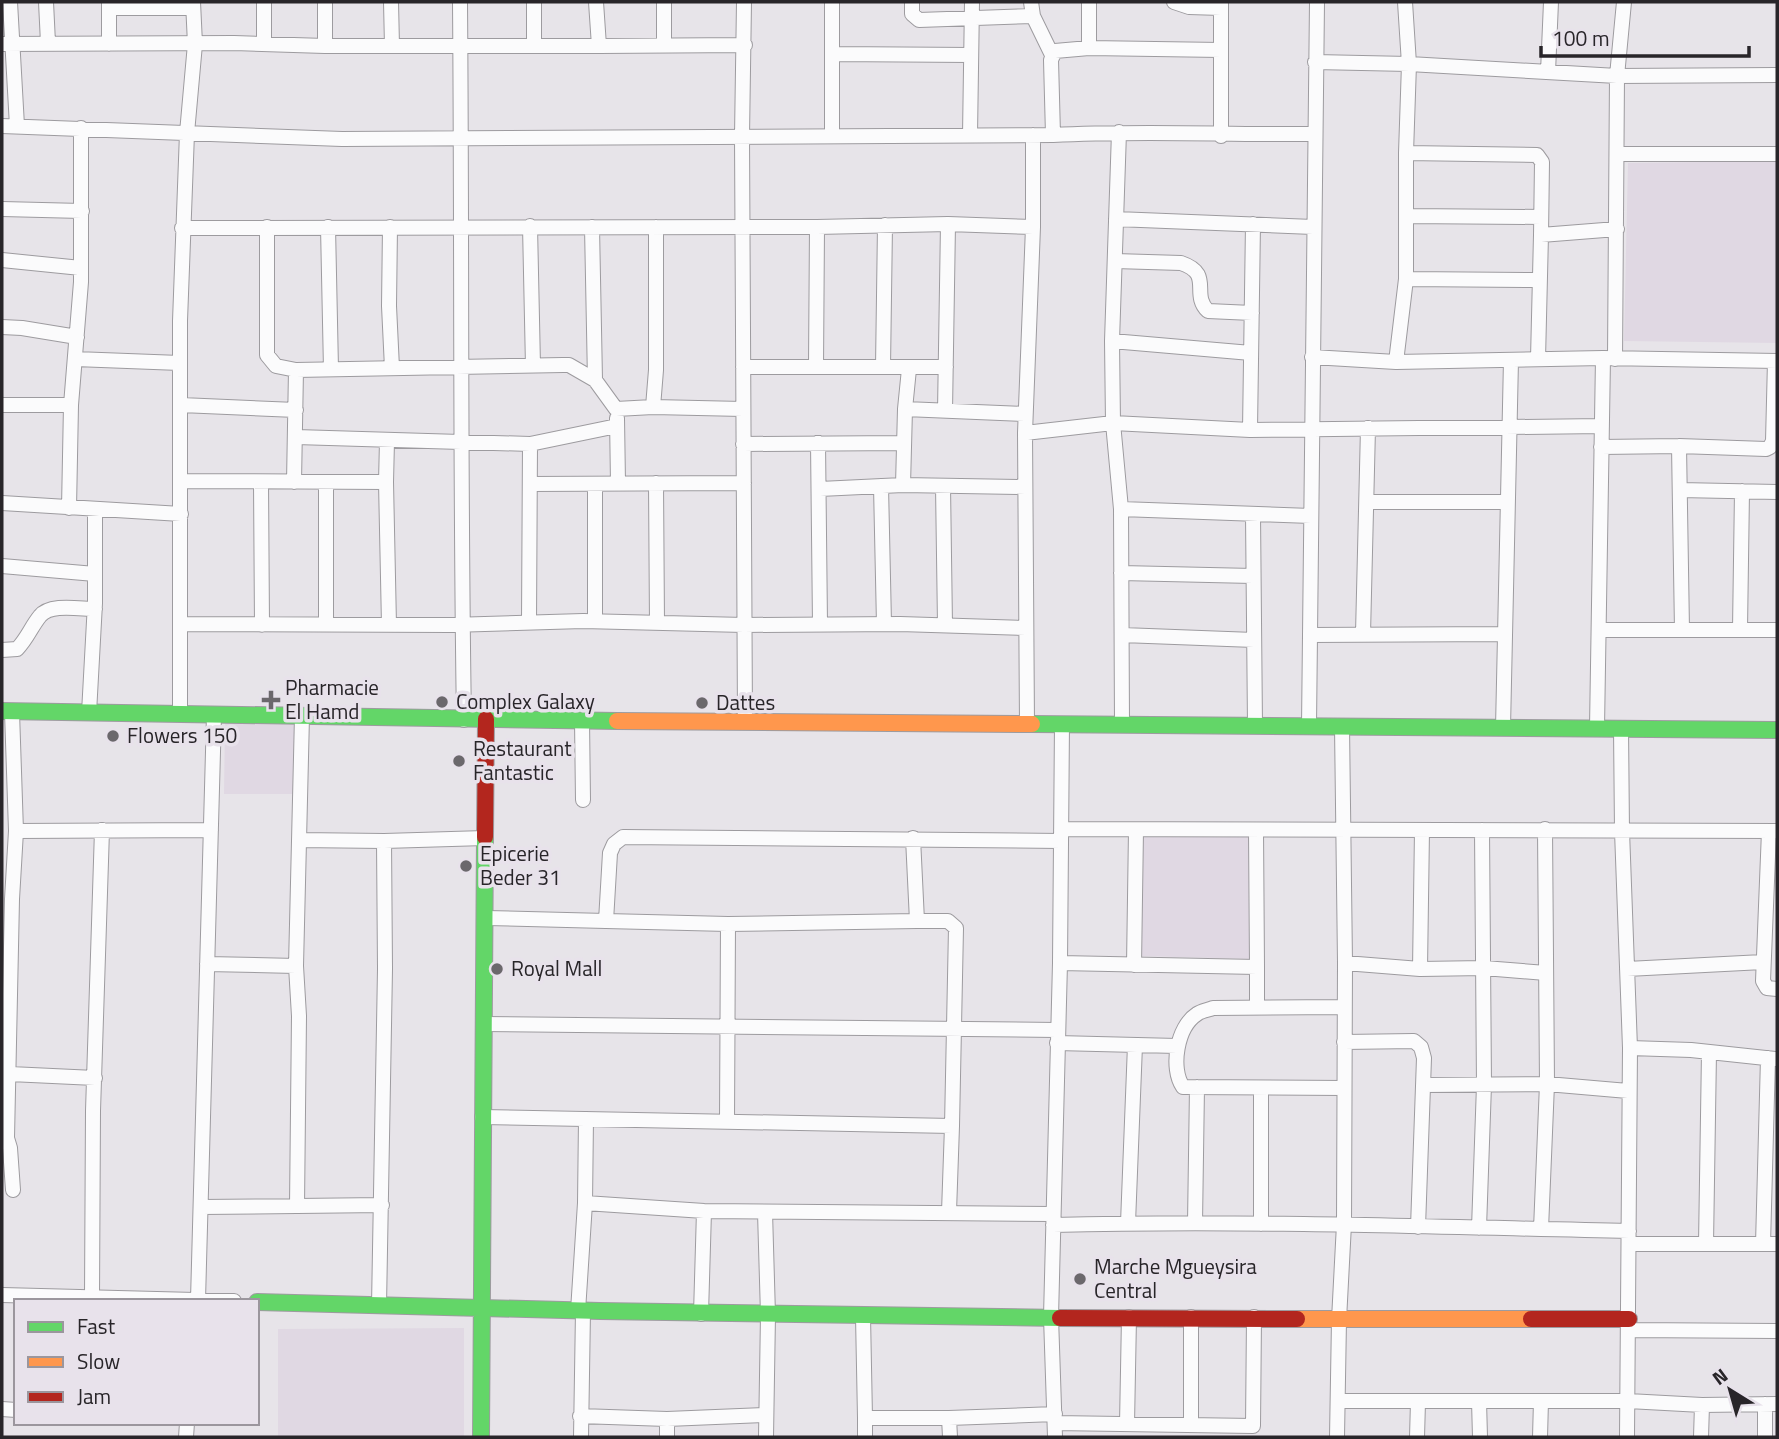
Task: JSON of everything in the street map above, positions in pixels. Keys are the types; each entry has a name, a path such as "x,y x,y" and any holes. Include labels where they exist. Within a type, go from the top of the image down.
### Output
{"street":[{"path":"10,2 7,45 9,126 342,139 460,140 1053,135 1119,132 1222,136 1314,134"},
{"path":"46,2 48,43"},
{"path":"264,2 264,43"},
{"path":"325,2 326,46"},
{"path":"391,2 392,46"},
{"path":"460,2 464,720"},
{"path":"534,2 534,46"},
{"path":"596,2 599,46"},
{"path":"664,2 664,46"},
{"path":"744,2 742,227 745,721"},
{"path":"832,2 832,136"},
{"path":"912,2 912,14 919,20 971,20 1032,9 1052,55 1053,135"},
{"path":"970,135 971,2"},
{"path":"1089,48 1090,2"},
{"path":"1174,2 1189,7 1221,5 1222,136"},
{"path":"1309,726 1317,2"},
{"path":"1396,362 1406,279 1409,64 1405,2"},
{"path":"1548,72 1551,2"},
{"path":"1598,728 1601,447 1617,229 1617,76 1624,2"},
{"path":"109,44 109,5 193,5 195,44 182,228 180,714"},
{"path":"7,45 745,45"},
{"path":"1052,55 1058,50 1089,48 1221,50"},
{"path":"832,54 971,55"},
{"path":"1315,62 1409,64 1617,76 1777,75"},
{"path":"69,508 71,405 81,268 81,128"},
{"path":"1119,132 1112,341 1114,423 1121,509 1122,724"},
{"path":"1027,724 1025,414 1033,227 1033,135"},
{"path":"1406,153 1536,155 1542,162 1538,359"},
{"path":"1618,154 1777,154"},
{"path":"2,209 82,211"},
{"path":"1406,216 1541,217"},
{"path":"1116,219 1313,227"},
{"path":"182,228 817,227 948,224 1033,227"},
{"path":"945,411 948,224"},
{"path":"1250,430 1253,224"},
{"path":"883,368 885,225"},
{"path":"530,226 533,366"},
{"path":"267,227 267,355 276,366 296,370 569,365 595,380 617,409 618,483"},
{"path":"328,227 331,369"},
{"path":"390,227 389,306 392,368"},
{"path":"592,227 595,380"},
{"path":"653,407 656,370 656,227"},
{"path":"816,368 817,227"},
{"path":"1541,234 1617,229"},
{"path":"2,260 81,268"},
{"path":"1115,261 1181,262 1196,270 1199,275 1202,304 1208,311 1252,313"},
{"path":"1406,279 1539,281"},
{"path":"2,327 77,337"},
{"path":"1112,341 1251,353"},
{"path":"1312,356 1396,362 1538,359 1776,361 1773,441 1766,449 1601,447"},
{"path":"75,359 180,363"},
{"path":"1503,728 1511,360"},
{"path":"743,367 946,367"},
{"path":"903,485 909,369"},
{"path":"294,482 296,370"},
{"path":"2,405 71,405"},
{"path":"181,405 296,410"},
{"path":"617,409 743,409"},
{"path":"905,409 1025,414"},
{"path":"1025,433 1114,423 1250,430 1602,426"},
{"path":"296,438 530,444 617,426"},
{"path":"1363,634 1368,428"},
{"path":"387,441 389,625"},
{"path":"818,443 820,624"},
{"path":"744,444 904,443"},
{"path":"529,622 530,444"},
{"path":"1679,446 1682,630"},
{"path":"181,481 386,482"},
{"path":"261,482 262,625"},
{"path":"326,482 326,625"},
{"path":"656,483 657,623"},
{"path":"530,484 744,483"},
{"path":"595,621 596,484"},
{"path":"820,489 903,485 1025,487"},
{"path":"881,486 884,624"},
{"path":"943,486 945,625"},
{"path":"1680,490 1777,492"},
{"path":"1740,630 1742,491"},
{"path":"1367,502 1508,502"},
{"path":"2,503 181,514"},
{"path":"1121,509 1311,516"},
{"path":"89,713 95,609 95,510"},
{"path":"1253,515 1255,726"},
{"path":"2,566 95,574"},
{"path":"1121,573 1254,576"},
{"path":"2,650 17,649 27,639 40,614 46,611 62,608 95,609"},
{"path":"180,624 389,625 595,621 1026,628"},
{"path":"1599,631 1777,630"},
{"path":"1310,635 1505,634"},
{"path":"1122,635 1254,640"},
{"path":"13,1190 7,1138 9,1073 6,996 16,831 7,711 464,720 1777,730"},
{"path":"194,1299 201,1207 214,715"},
{"path":"297,1206 299,1016 296,965 302,716"},
{"path":"481,1437 486,719"},
{"path":"582,720 583,800"},
{"path":"1055,1425 1051,1317 1060,964 1062,724"},
{"path":"1337,1437 1344,1224 1342,726"},
{"path":"1621,728 1630,1048 1627,1437"},
{"path":"92,1297 96,966 102,830"},
{"path":"16,831 211,830"},
{"path":"1134,965 1136,830"},
{"path":"606,921 610,853 614,844 623,837 869,840 1061,835 1136,830 1773,831 1763,984 1777,989"},
{"path":"1256,830 1257,1007"},
{"path":"1420,969 1422,830"},
{"path":"1479,1228 1484,1085 1482,830"},
{"path":"1541,1229 1547,1084 1545,830"},
{"path":"299,840 485,838"},
{"path":"913,838 917,921"},
{"path":"379,1306 385,970 384,841"},
{"path":"486,918 728,923 948,920 956,928 949,1212"},
{"path":"727,1122 728,923"},
{"path":"1626,969 1763,962"},
{"path":"1345,963 1420,969 1484,968 1546,973"},
{"path":"207,964 296,965"},
{"path":"1060,964 1257,967"},
{"path":"1343,1088 1184,1087 1176,1074 1177,1046 1196,1014 1213,1008 1345,1007"},
{"path":"483,1024 955,1030 1177,1046"},
{"path":"1344,1042 1414,1041 1421,1046 1424,1058 1418,1227"},
{"path":"1128,1223 1135,1045"},
{"path":"584,1203 704,1211 949,1212 1128,1223 1344,1224 1541,1229 1706,1244 1770,1244 1772,1059 1709,1052 1630,1048"},
{"path":"1706,1244 1709,1052"},
{"path":"9,1073 95,1079"},
{"path":"1423,1085 1547,1084 1628,1091"},
{"path":"1195,1223 1197,1087"},
{"path":"1261,1088 1261,1224"},
{"path":"482,1117 953,1126"},
{"path":"581,1437 586,1119"},
{"path":"201,1207 382,1205"},
{"path":"701,1314 704,1211"},
{"path":"765,1212 768,1315 766,1437"},
{"path":"2,1294 160,1299"},
{"path":"259,1301 701,1314 1254,1317 1777,1331"},
{"path":"863,1316 865,1437"},
{"path":"1128,1424 1129,1317"},
{"path":"1191,1317 1191,1424"},
{"path":"865,1418 949,1418 1055,1425 1191,1424 1253,1431 1254,1317"},
{"path":"1338,1401 1771,1404 1765,1437"},
{"path":"1479,1401 1480,1437"},
{"path":"1540,1437 1541,1401"},
{"path":"1417,1437 1418,1402"},
{"path":"1702,1405 1702,1437"},
{"path":"580,1416 667,1419 766,1415"},
{"path":"949,1418 950,1437"},
{"path":"667,1419 667,1437"}],"shaded area":[{"path":"1777,161 1777,343 1624,341 1628,163"},
{"path":"225,723 298,723 297,794 224,794"},
{"path":"1254,834 1255,959 1141,956 1143,836"},
{"path":"464,1328 464,1437 278,1437 278,1329"}],"traffic: fast":[{"path":"2,711 617,721"},
{"path":"1032,724 1777,730"},
{"path":"481,1437 485,837"},
{"path":"259,1302 600,1311 1060,1318"}],"traffic: slow":[{"path":"617,721 1032,724"},
{"path":"1297,1319 1531,1319"}],"traffic: jam":[{"path":"485,837 486,719"},
{"path":"1060,1318 1297,1319"},
{"path":"1531,1319 1629,1319"}],"place":[{"name":"Pharmacie El Hamd","path":"271,700"},
{"name":"Complex Galaxy","path":"442,702"},
{"name":"Dattes","path":"702,703"},
{"name":"Flowers 150","path":"113,736"},
{"name":"Restaurant Fantastic","path":"459,761"},
{"name":"Epicerie Beder 31","path":"466,866"},
{"name":"Royal Mall","path":"497,969"},
{"name":"Marche Mgueysira Central","path":"1080,1279"}]}
